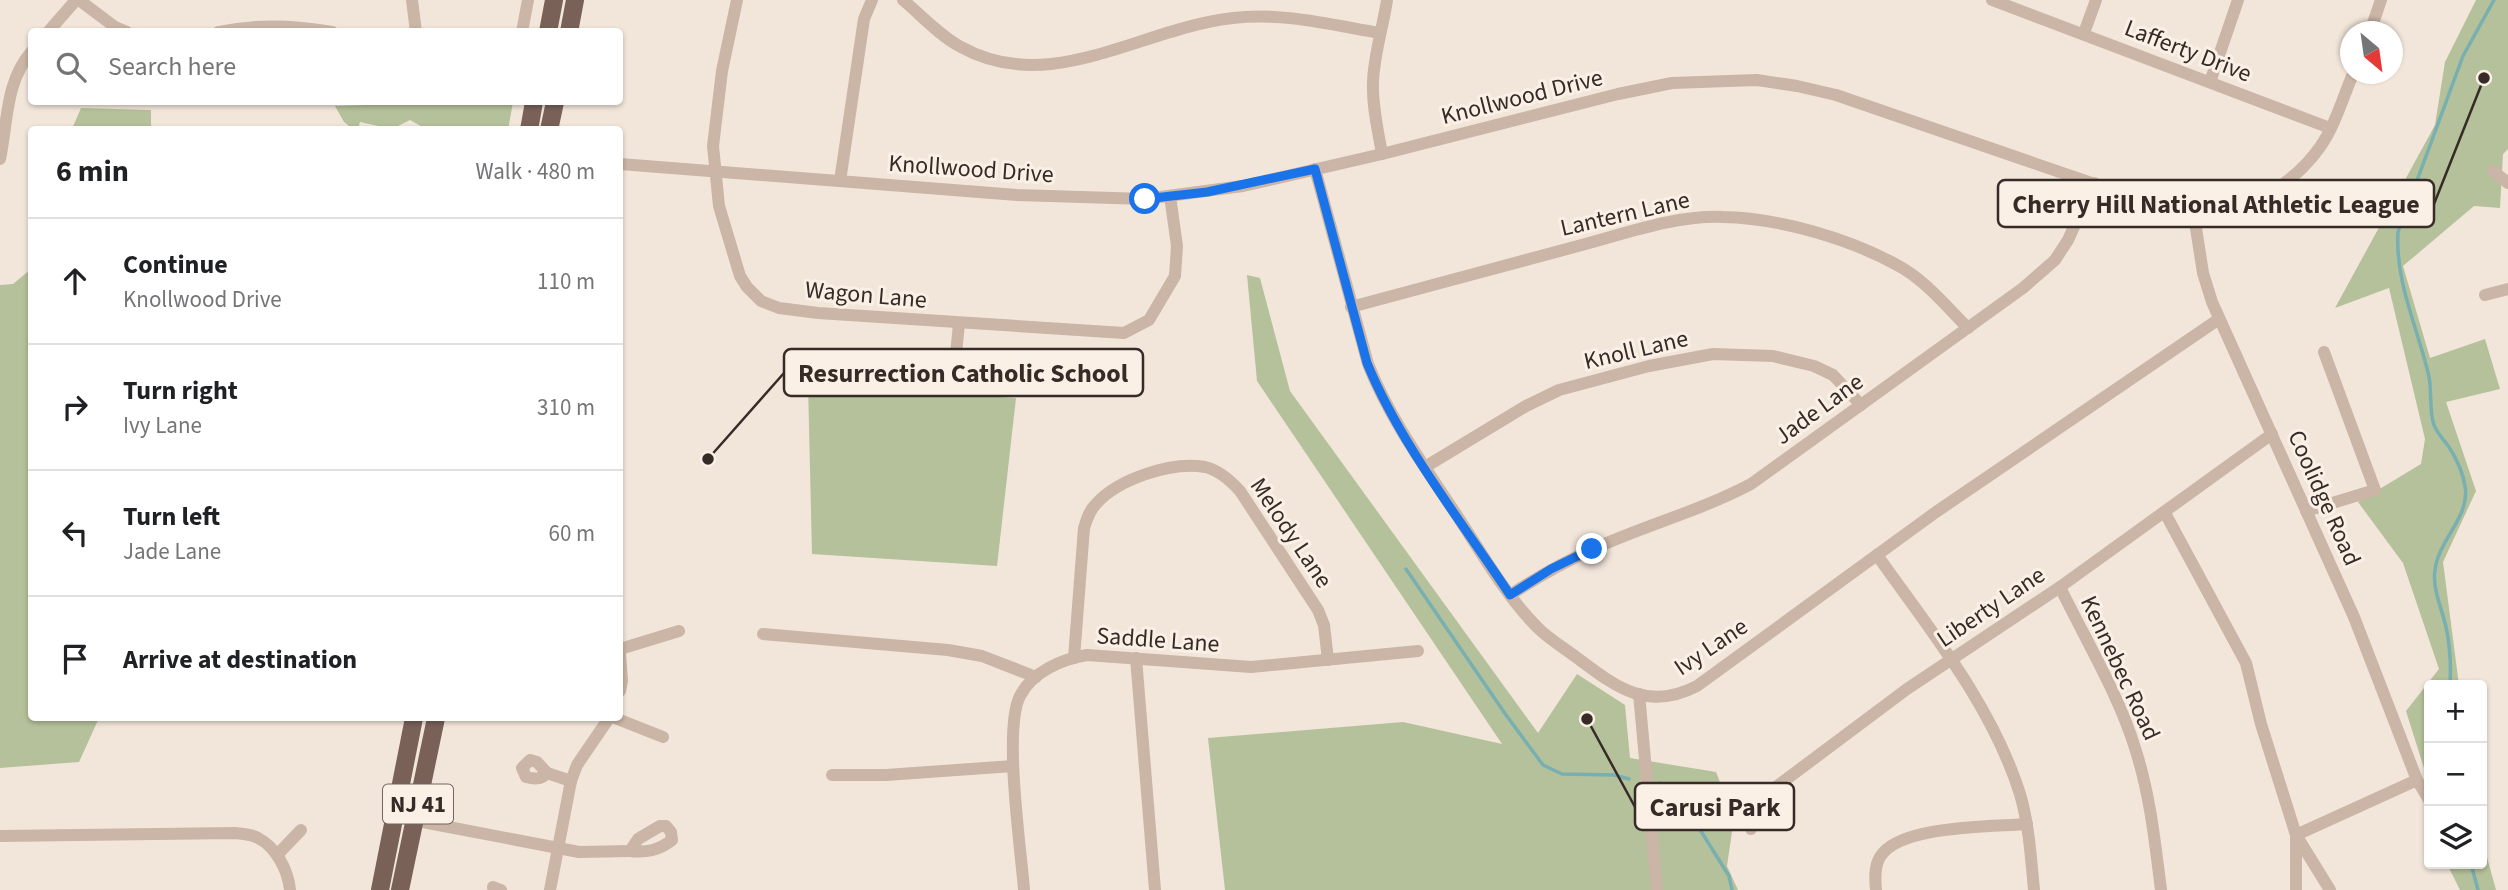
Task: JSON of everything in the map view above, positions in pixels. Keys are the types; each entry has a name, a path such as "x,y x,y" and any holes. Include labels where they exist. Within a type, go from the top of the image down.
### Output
{"main road":[{"path":"549,28 554,0"},
{"path":"570,28 575,0"},
{"path":"530,126 533,105"},
{"path":"550,126 554,105"},
{"name":"NJ 41","path":"380,890 413,721"},
{"name":"NJ 41","path":"400,890 435,721"}],"street":[{"path":"52,28 77,0 120,28"},
{"path":"412,0 416,28"},
{"path":"523,28 528,0"},
{"name":"Wagon Lane","path":"737,0 722,71 713,146 719,206 740,276 761,301 779,308 818,313 1124,333 1149,320 1175,276 1178,246 1170,196"},
{"path":"840,181 864,19 873,0"},
{"path":"903,0 958,46 999,64 1069,63 1168,32 1233,18 1291,18 1380,33"},
{"path":"1382,154 1374,108 1373,82 1387,0"},
{"name":"Lafferty Drive","path":"1992,0 2330,128"},
{"path":"2084,33 2096,0"},
{"path":"2210,82 2238,0"},
{"path":"2374,21 2381,0"},
{"path":"236,28 313,28"},
{"path":"0,159 7,100 17,73 28,57"},
{"name":"Knollwood Drive","path":"623,164 1017,195 1145,199 1243,186 1672,83 1757,80 1836,95 2138,199 2213,210 2237,206 2262,197 2281,186 2320,146 2349,84"},
{"name":"Ivy Lane","path":"1315,169 1367,363 1377,388 1401,431 1510,595 1539,630 1603,677 1639,694 1667,698 1697,686 1936,512 2219,319"},
{"path":"2493,171 2508,183"},
{"name":"Jade Lane","path":"1510,595 1551,569 1592,549 1723,499 1751,484 2023,288 2055,260 2068,240 2094,183"},
{"name":"Coolidge Road","path":"2193,209 2203,272 2211,302 2354,617 2417,780 2424,792"},
{"name":"Lantern Lane","path":"1351,307 1623,234 1688,219 1721,216 1754,219 1824,235 1881,257 1916,277 1968,328"},
{"path":"2485,295 2508,289"},
{"path":"953,384 958,324"},
{"path":"2306,511 2375,490 2324,352"},
{"name":"Knoll Lane","path":"1425,467 1525,406 1559,390 1649,366 1713,354 1773,356 1814,366 1833,375 1861,405"},
{"name":"Liberty Lane","path":"1751,829 1760,804 1772,790 1907,690 2060,587 2272,434"},
{"name":"Melody Lane","path":"1074,658 1084,528 1091,510 1106,495 1133,479 1157,471 1187,466 1214,470 1240,491 1318,610 1324,625 1328,660"},
{"path":"2165,513 2246,663 2261,724 2296,835 2330,890"},
{"path":"1877,555 1951,660 1991,725 2007,759 2027,824 2034,890"},
{"name":"Kennebec Road","path":"2060,587 2125,719 2134,746 2153,822 2161,890"},
{"path":"623,650 679,631"},
{"path":"763,634 948,650 982,656 1036,677"},
{"name":"Saddle Lane","path":"1024,890 1013,766 1013,720 1019,697 1036,677 1048,669 1087,655 1251,667 1418,651"},
{"path":"1136,658 1155,890"},
{"path":"1639,694 1657,890"},
{"path":"550,890 558,849 559,777 577,765 607,721"},
{"path":"623,721 663,737"},
{"path":"832,775 886,775 1013,766"},
{"path":"2296,835 2417,780"},
{"path":"394,816 558,849 579,852 630,851"},
{"path":"1876,890 1877,864 1881,856 1890,846 1904,839 1924,832 2027,824"},
{"path":"276,855 301,830"},
{"path":"0,836 235,833 256,837 267,844 285,870 290,890"},
{"path":"2296,835 2296,890"}],"green space":[{"path":"2476,0 2508,0 2508,149 2503,154 2500,208 2474,206 2403,266 2430,358 2485,339 2500,389 2446,402 2476,491 2443,562 2458,680 2430,680 2439,669 2403,563 2358,502 2421,464 2425,439 2389,288 2335,308 2435,125 2445,62"},
{"path":"512,105 509,126 421,126 410,120 398,126 360,122 359,126 349,126 335,106"},
{"path":"81,108 151,110 151,126 73,126"},
{"path":"28,272 28,721 98,721 79,762 0,768 0,285 13,284"},
{"path":"1247,275 1260,278 1290,391 1538,733 1577,674 1625,705 1630,758 1716,772 1734,818 1727,866 1738,890 1225,890 1208,738 1403,722 1502,744 1257,381"},
{"path":"808,384 1016,398 997,566 812,554"},
{"path":"2424,688 2424,768 2406,711"},
{"path":"2487,857 2496,890 2460,890 2450,869 2487,869"}],"waterway":[{"path":"2450,680 2446,627 2434,577 2437,559 2463,508 2465,486 2457,461 2432,420 2429,377 2400,269 2398,232 2463,56 2494,0"},
{"path":"1406,569 1543,765 1562,774 1614,775 1629,779"},
{"path":"1660,783 1680,792 1691,805 1699,828 1729,876 1732,890"},
{"path":"2472,869 2478,890"}],"place":[{"name":"Cherry Hill National Athletic League","path":"2484,78"},
{"name":"Resurrection Catholic School","path":"708,459"},
{"name":"Carusi Park","path":"1587,719"}],"route":[{"path":"1145,199 1243,186 1315,169 1351,307 1377,388 1401,431 1510,595 1551,569 1592,549"}]}
